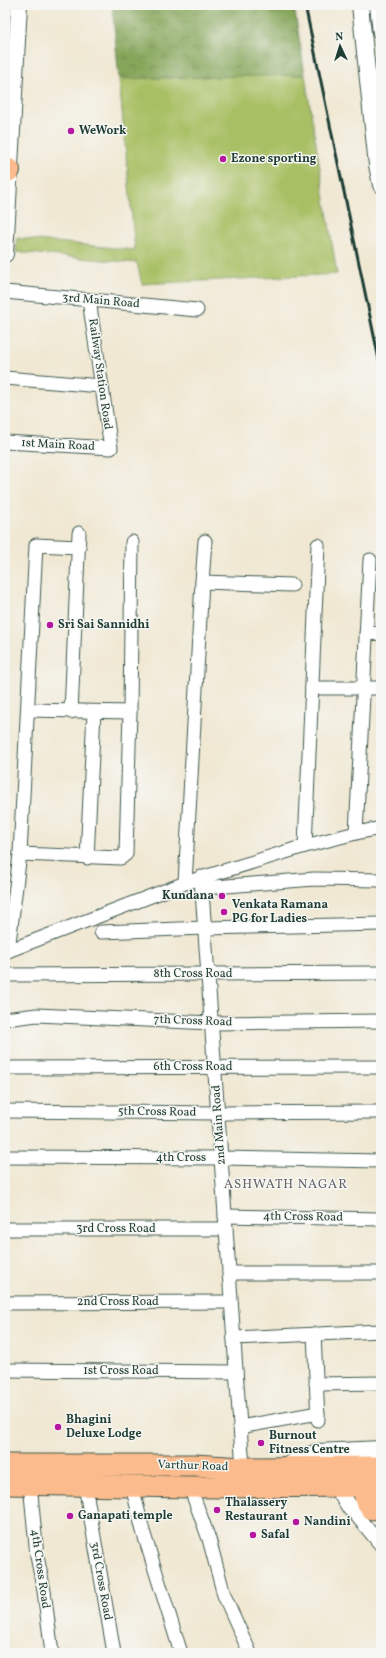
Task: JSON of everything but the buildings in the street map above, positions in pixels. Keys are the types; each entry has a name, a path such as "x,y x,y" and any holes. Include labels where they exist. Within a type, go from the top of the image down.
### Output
{"main road":[{"name":"Varthur Road","path":"8,1463 195,1465 243,1468 381,1467"},
{"name":"Varthur Road","path":"5,1484 190,1487 373,1486"},
{"path":"368,1509 365,1499 373,1486"}],"street":[{"path":"5,254 7,171 18,5"},
{"path":"360,5 377,165 381,185"},
{"path":"378,5 381,33"},
{"name":"3rd Main Road","path":"5,292 197,310"},
{"name":"Railway Station Road","path":"89,300 111,448"},
{"path":"5,378 101,386"},
{"name":"1st Main Road","path":"5,442 111,448"},
{"path":"71,712 79,533"},
{"path":"185,883 202,582 206,541"},
{"path":"20,854 87,858 121,858 126,854 130,712 132,542"},
{"path":"305,846 318,545"},
{"path":"79,547 36,546 20,854 6,951 185,883 314,879 381,880"},
{"path":"356,833 370,560"},
{"path":"202,582 292,585"},
{"path":"366,634 381,633"},
{"path":"312,688 381,688"},
{"path":"28,710 130,712"},
{"path":"87,858 94,712"},
{"path":"201,882 305,846 381,828"},
{"name":"2nd Main Road","path":"201,882 243,1468"},
{"path":"101,932 381,924"},
{"name":"8th Cross Road","path":"5,975 381,973"},
{"name":"7th Cross Road","path":"5,1019 37,1015 211,1022 381,1021"},
{"name":"6th Cross Road","path":"5,1068 381,1067"},
{"name":"5th Cross Road","path":"5,1110 218,1113 381,1112"},
{"name":"4th Cross","path":"5,1157 221,1158 381,1161"},
{"name":"4th Cross Road","path":"226,1223 381,1219"},
{"name":"3rd Cross Road","path":"5,1229 226,1223"},
{"path":"229,1273 381,1274"},
{"name":"2nd Cross Road","path":"5,1303 231,1302"},
{"path":"234,1338 381,1331"},
{"path":"240,1427 318,1417 314,1334"},
{"name":"1st Cross Road","path":"5,1370 236,1372"},
{"path":"316,1384 381,1383"},
{"path":"277,1468 317,1452 381,1449"},
{"name":"4th Cross Road","path":"30,1484 37,1556 44,1591 52,1653"},
{"name":"3rd Cross Road","path":"85,1485 114,1653"},
{"path":"132,1486 143,1531 181,1653"},
{"path":"190,1487 209,1540 224,1595 250,1653"},
{"path":"337,1487 368,1509 381,1545"}],"green space":[{"path":"112,5 294,5 305,75 119,79"},
{"name":"Ezone sporting","path":"305,75 337,274 142,284 137,263 16,252 17,238 135,250 119,79"}],"railway":[{"path":"305,5 381,369"}],"place":[{"name":"WeWork","path":"71,131"},
{"name":"Ezone sporting","path":"223,159"},
{"name":"Sri Sai Sannidhi","path":"50,625"},
{"name":"Kundana","path":"222,896"},
{"name":"Venkata Ramana PG for Ladies","path":"224,912"},
{"name":"Bhagini Deluxe Lodge","path":"58,1427"},
{"name":"Burnout Fitness Centre","path":"261,1443"},
{"name":"Thalassery Restaurant","path":"217,1510"},
{"name":"Ganapati temple","path":"70,1516"},
{"name":"Nandini","path":"296,1522"},
{"name":"Safal","path":"253,1535"}],"district":[{"name":"ASHWATH NAGAR","path":"286,1185"}]}
